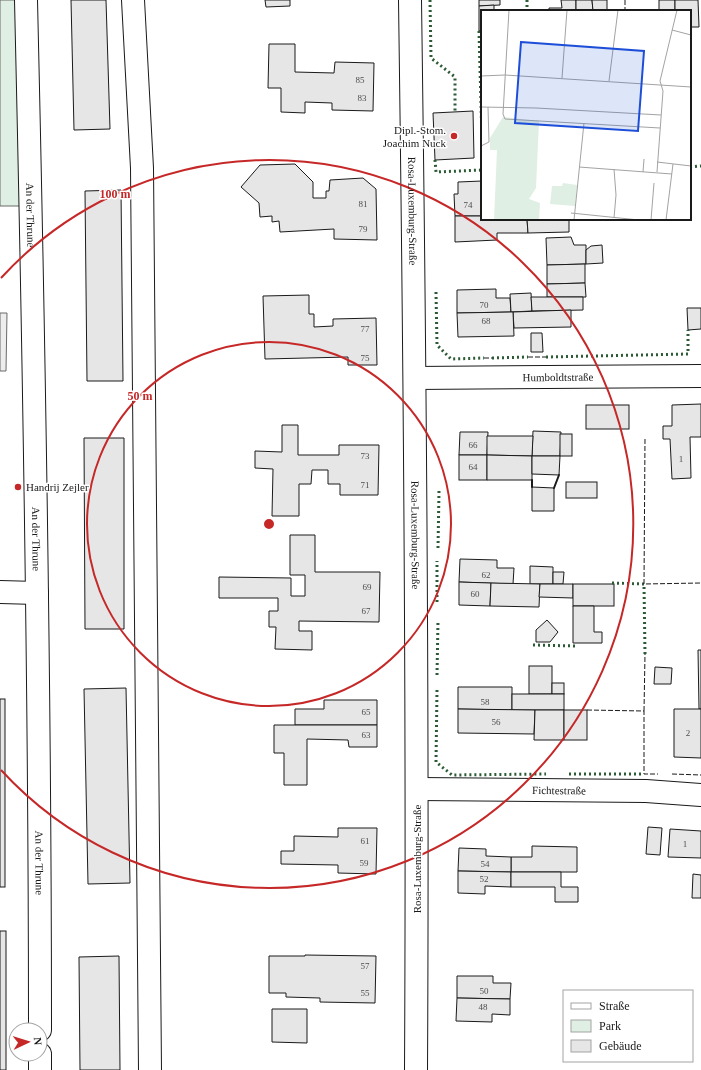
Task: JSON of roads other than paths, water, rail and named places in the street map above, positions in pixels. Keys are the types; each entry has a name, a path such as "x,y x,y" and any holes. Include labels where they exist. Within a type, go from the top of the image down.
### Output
{"street":[{"name":"An der Thrune","path":"26,0 34,371 40,1022"},
{"path":"133,0 142,168 150,1070"},
{"name":"Rosa-Luxemburg-Straße","path":"410,0 418,790 416,1070"},
{"name":"Humboldtstraße","path":"415,378 701,376"},
{"path":"0,592 37,593"},
{"name":"Fichtestraße","path":"418,790 646,791 701,795"}],"place":[{"name":"Dipl.-Stom. Joachim Nuck","path":"454,136"},
{"name":"Handrij Zejler","path":"18,487"}]}
